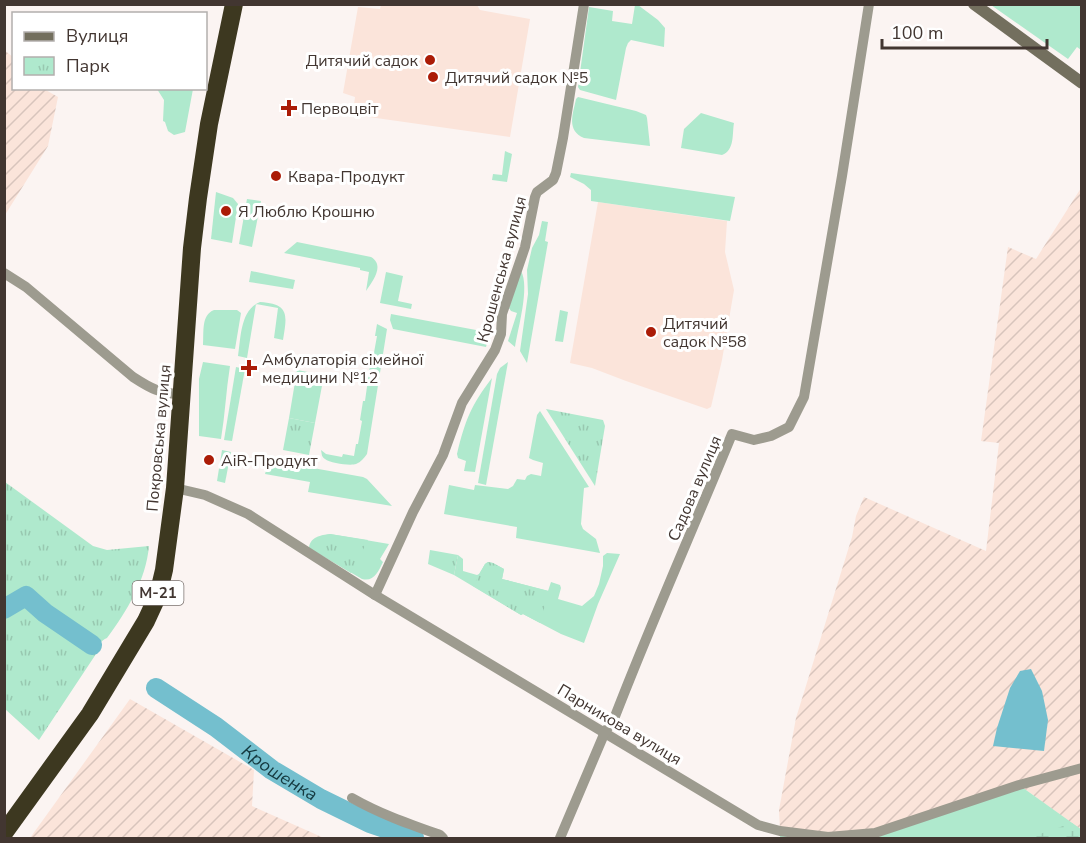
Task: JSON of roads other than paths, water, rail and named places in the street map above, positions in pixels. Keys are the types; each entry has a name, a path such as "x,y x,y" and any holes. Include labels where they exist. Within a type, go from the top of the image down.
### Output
{"highway":[{"name":"Покровська вулиця","path":"7,824 90,714 146,621 158,595 164,570 175,488 192,248 205,144 234,4"}],"street":[{"name":"Крошенська вулиця","path":"375,595 413,512 441,462 462,403 495,350 501,334 502,314 525,247 535,197 537,192 553,180 556,173 584,4"},
{"name":"Садова вулиця","path":"560,838 606,732 614,719 648,632 732,434 754,440 771,436 789,426 804,397 869,4"},
{"path":"975,4 1082,83"},
{"path":"4,273 26,287 133,377 152,389 182,395"},
{"name":"Парникова вулиця","path":"175,488 205,495 248,514 375,595 758,825 780,831 828,837 874,832 1019,785 1082,768"},
{"path":"352,798 373,810 443,838"}],"water":[{"path":"1031,669 1042,691 1048,720 1044,751 993,746 1010,688 1020,671"}],"waterway":[{"name":"Крошенка","path":"4,609 26,596 45,613 92,645"},
{"name":"Крошенка","path":"156,688 216,727 272,770 321,799 370,823 414,838"}],"place":[{"name":"Дитячий садок","path":"430,60"},
{"name":"Дитячий садок №5","path":"433,77"},
{"name":"Первоцвіт","path":"289,108"},
{"name":"Квара-Продукт","path":"276,176"},
{"name":"Я Люблю Крошню","path":"226,211"},
{"name":"Дитячий садок №58","path":"651,332"},
{"name":"Амбулаторія сімейної медицини №12","path":"249,368"},
{"name":"AiR-Продукт","path":"209,460"}]}
